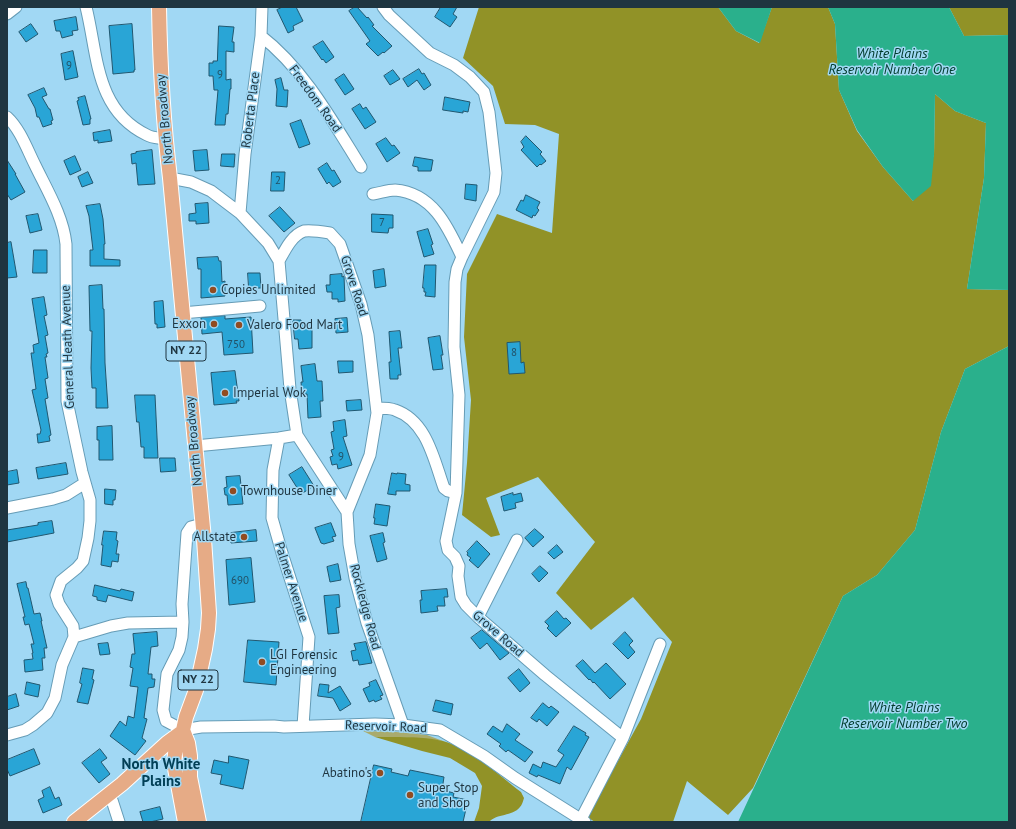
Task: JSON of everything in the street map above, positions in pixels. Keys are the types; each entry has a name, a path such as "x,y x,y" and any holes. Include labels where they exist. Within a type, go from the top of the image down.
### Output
{"main road":[{"name":"North Broadway","path":"159,7 160,62 165,139 170,178 208,591 208,629 202,666 196,690 186,717 184,730"},
{"path":"74,822 110,794 143,766 166,743 184,730"},
{"path":"184,730 176,745 174,763 186,822"},
{"path":"184,730 188,743 190,756 190,777 199,822"}],"street":[{"path":"7,14 16,7"},
{"path":"86,7 99,75 105,93 112,104 132,126 148,136 165,139"},
{"name":"Roberta Place","path":"240,213 261,36 262,7"},
{"name":"Grove Road","path":"383,7 389,15 430,53 454,66 470,77 484,92 489,112 496,173 494,192 462,257 457,269 455,282 454,347 459,395 456,493 446,541 448,550 455,557 459,566 458,576 460,597 478,617 545,675 623,738"},
{"name":"Freedom Road","path":"261,36 270,42 292,65 313,93 361,167"},
{"name":"General Heath Avenue","path":"7,117 13,123 20,135 57,211 65,233 67,401 90,500 91,512 86,552 83,561 61,581 56,595 59,604 73,626 74,637"},
{"path":"170,178 191,182 204,187 240,213 268,243 279,260"},
{"path":"373,194 394,190 423,199 437,212 449,230 462,257"},
{"name":"Grove Road","path":"279,260 290,242 296,236 305,231 330,233 340,244 361,304 368,335 377,413 370,455 347,512"},
{"name":"Rockledge Road","path":"279,260 294,435 347,512 349,544 357,585 367,623 403,725"},
{"path":"182,313 260,306"},
{"path":"377,408 395,410 414,421 431,447 444,488 448,492 456,493"},
{"path":"195,446 278,438 294,435"},
{"name":"Palmer Avenue","path":"278,438 273,470 272,518 309,637 302,726"},
{"path":"7,508 66,495 85,483"},
{"path":"184,730 166,721 163,710 167,674 179,650 182,637 182,604 187,533 191,527 202,524"},
{"path":"478,617 517,540"},
{"path":"7,735 25,730 47,713 55,698 62,665 74,637 111,626 128,623 183,622"},
{"path":"583,821 623,738 660,644"},
{"name":"Reservoir Road","path":"184,730 201,727 375,724 403,725 440,730 484,756 515,778 583,821"},
{"path":"110,794 119,822"}],"shaded area":[{"path":"479,7 718,7 736,31 759,43 772,7 828,7 835,24 839,90 857,131 883,167 913,201 934,155 935,94 955,111 986,123 984,178 967,289 1009,290 1009,346 965,369 941,432 915,530 877,575 843,596 753,788 728,815 687,781 673,822 595,822 587,817 641,719 672,642 633,597 591,630 556,593 595,542 538,477 486,498 500,535 491,537 462,515 471,400 464,337 467,274 497,214 552,233 559,134 535,125 505,124 493,86 463,58"},
{"path":"949,7 1009,7 1009,35 964,36"},
{"path":"363,731 427,735 443,741 417,738 375,737"},
{"path":"375,737 427,738 436,739 454,745 484,763 521,792 524,798 522,804 517,810 496,817 489,822 474,822 479,808 482,786 475,773 450,758"}],"water":[{"path":"718,7 772,7 760,43 736,31"},
{"name":"White Plains Reservoir Number One","path":"828,7 949,7 964,36 1009,35 1009,290 967,289 984,178 986,123 955,111 935,94 934,155 931,186 913,201 883,167 857,130 839,90 835,24"},
{"name":"White Plains Reservoir Number Two","path":"1009,346 1009,822 738,822 843,596 877,575 915,530 941,432 965,369"}],"building":[{"path":"283,7 296,7 303,21 293,26 294,30 288,33 277,10"},
{"path":"357,7 367,18 368,17 374,25 372,26 392,46 384,53 383,52 378,56 366,44 370,41 349,11"},
{"path":"441,7 457,7 453,14 457,17 450,27 435,17"},
{"path":"76,17 78,30 72,31 73,35 62,38 60,31 56,31 54,21"},
{"path":"31,24 38,34 26,42 19,32"},
{"path":"132,24 135,70 134,72 113,74 109,26"},
{"path":"219,26 234,27 232,42 234,42 234,52 226,51 226,80 231,79 231,89 225,125 215,125 218,90 214,90 213,76 209,76 209,63 217,61"},
{"path":"323,41 334,57 326,63 323,59 322,60 313,47"},
{"path":"73,51 78,77 65,80 61,54"},
{"path":"419,69 422,74 424,73 431,85 424,90 417,80 408,87 403,79"},
{"path":"393,70 400,79 390,85 384,76"},
{"path":"344,74 354,89 345,95 335,80"},
{"path":"281,78 284,90 288,90 287,107 276,106 277,89 275,80"},
{"path":"44,88 47,95 42,97 50,109 53,120 51,121 52,124 43,127 28,95"},
{"path":"85,96 91,119 90,124 83,125 77,101 79,100 78,98"},
{"path":"445,97 470,102 468,112 463,111 463,113 443,110"},
{"path":"360,104 363,109 366,107 376,122 365,129 352,109"},
{"path":"301,120 310,144 299,148 290,124"},
{"path":"110,130 112,141 98,143 98,140 94,141 93,133"},
{"path":"526,136 542,152 540,154 546,161 537,167 521,150 524,147 521,142"},
{"path":"386,138 400,153 387,162 376,144"},
{"path":"152,150 155,184 138,185 136,163 132,164 131,154"},
{"path":"207,150 209,170 195,171 193,151"},
{"path":"222,154 235,154 234,167 221,166"},
{"path":"75,156 81,170 70,175 64,161"},
{"path":"415,157 433,160 431,171 418,171 418,167 413,166"},
{"path":"7,160 25,192 11,200 7,194"},
{"path":"327,163 332,171 334,170 341,182 333,187 329,182 327,184 318,169"},
{"path":"88,172 93,183 82,187 78,177"},
{"path":"272,172 285,172 284,191 271,191"},
{"path":"466,184 477,185 476,201 465,199"},
{"path":"526,195 540,202 537,208 539,210 535,216 533,215 532,218 516,210 521,200 523,201"},
{"path":"208,203 209,223 196,224 196,221 189,221 189,214 196,213 195,204"},
{"path":"100,204 105,244 104,259 120,260 120,266 90,266 90,250 93,250 89,216 86,206"},
{"path":"280,207 295,223 284,232 269,216"},
{"path":"38,214 42,230 30,233 26,216"},
{"path":"372,214 393,215 393,228 389,228 388,233 372,232"},
{"path":"428,229 433,244 431,245 434,254 424,257 417,232"},
{"path":"11,242 17,277 7,278 7,243"},
{"path":"34,250 47,250 47,273 33,273"},
{"path":"218,257 219,261 221,261 222,282 225,281 225,296 201,298 201,269 198,269 197,258"},
{"path":"425,265 436,265 435,297 425,296 426,292 424,292 423,288"},
{"path":"384,269 386,286 375,288 373,271"},
{"path":"248,273 260,273 261,288 249,288"},
{"path":"342,274 342,277 344,276 345,301 338,302 338,299 332,299 332,292 327,292 326,285 330,285 330,275"},
{"path":"102,285 108,408 96,408 96,388 92,388 92,331 90,331 89,286"},
{"path":"44,297 47,315 44,316 48,335 45,336 48,353 46,354 47,357 45,357 48,378 45,379 48,398 45,399 51,435 49,436 50,441 38,443 37,434 40,434 41,430 32,390 36,389 31,353 34,353 33,345 39,343 32,299"},
{"path":"163,301 165,327 157,328 157,324 155,324 154,302"},
{"path":"225,316 225,319 251,317 253,353 224,355 222,332 202,334 201,318"},
{"path":"347,318 348,332 336,333 335,319"},
{"path":"293,320 301,320 302,324 312,323 312,348 299,349 298,339 295,339"},
{"path":"400,331 402,348 398,348 401,375 398,375 398,379 390,379 389,362 391,362 389,332"},
{"path":"440,336 443,355 441,355 443,369 433,370 428,338"},
{"path":"520,342 521,363 524,362 525,373 509,374 507,343"},
{"path":"338,361 353,361 353,372 339,373"},
{"path":"315,364 317,381 322,381 323,401 320,401 321,417 308,418 307,394 302,394 301,382 303,382 301,366"},
{"name":"Imperial Wok","path":"235,371 239,401 236,401 237,403 214,405 211,373"},
{"path":"135,395 155,395 158,458 144,458 144,447 141,447 139,422 137,422"},
{"path":"361,400 362,410 347,411 346,401"},
{"path":"345,420 347,436 343,437 352,465 338,469 337,464 332,465 330,457 333,456 331,450 334,449 331,432 334,431 333,422"},
{"path":"112,426 113,460 99,460 99,440 97,440 97,427"},
{"path":"160,458 175,458 176,471 161,472"},
{"path":"66,463 68,474 38,479 36,468"},
{"path":"302,467 314,486 301,494 289,475"},
{"path":"17,470 19,483 7,485 7,472"},
{"path":"392,473 406,474 405,484 410,485 410,491 396,491 396,495 388,494"},
{"name":"Townhouse Diner","path":"240,476 243,504 228,505 227,495 225,495 224,488 227,487 226,477"},
{"path":"105,489 116,490 113,505 105,504"},
{"path":"513,493 513,495 521,493 523,501 515,503 516,508 504,511 501,497"},
{"path":"376,504 390,506 387,526 374,524"},
{"path":"52,521 54,533 7,542 7,530"},
{"path":"331,523 336,536 332,537 334,541 324,544 321,543 315,528"},
{"path":"535,529 544,537 533,547 525,538"},
{"name":"Allstate","path":"256,530 257,541 231,543 231,533"},
{"path":"104,531 117,532 116,540 118,541 116,554 119,554 118,562 112,561 111,567 101,565"},
{"path":"383,533 385,542 383,543 387,559 377,562 370,536"},
{"path":"477,541 490,554 478,568 469,560 471,558 467,555 467,552"},
{"path":"557,545 563,552 554,559 548,553"},
{"path":"251,558 255,602 229,605 226,560"},
{"path":"338,564 341,580 330,582 327,567"},
{"path":"540,566 548,573 539,582 532,574"},
{"path":"26,582 34,614 40,613 47,648 44,648 45,658 42,658 43,670 25,672 24,660 33,659 31,644 34,644 29,624 25,625 23,617 25,617 17,584"},
{"path":"95,585 120,591 121,589 134,592 132,601 108,595 106,602 97,600 97,597 93,596"},
{"path":"447,589 448,597 444,597 445,606 437,606 438,611 421,613 421,591"},
{"path":"339,595 340,607 336,608 339,633 328,634 324,596"},
{"path":"557,611 564,619 566,618 571,623 556,637 547,628 549,626 545,622"},
{"path":"482,630 509,653 500,660 487,643 480,649 471,638"},
{"path":"157,632 158,646 151,647 148,674 152,674 152,679 155,679 154,687 148,688 144,718 147,719 142,738 146,741 135,755 110,736 120,721 126,726 128,716 134,718 138,687 130,686 133,668 130,667 132,654 135,654 133,634"},
{"path":"625,632 633,641 629,645 635,652 628,659 613,644"},
{"name":"LGI Forensic Engineering","path":"248,640 279,642 276,685 244,682"},
{"path":"366,642 372,663 359,665 358,660 353,661 351,651 356,650 354,644"},
{"path":"108,643 110,654 100,655 98,644"},
{"path":"583,660 595,673 606,663 626,684 610,699 576,666"},
{"path":"83,668 94,670 92,679 94,680 88,704 77,702 82,684 80,683"},
{"path":"519,669 530,683 520,692 508,678"},
{"path":"376,680 383,695 380,696 382,699 375,702 374,700 369,702 363,689 370,686 369,683"},
{"path":"27,682 40,685 38,697 25,694"},
{"path":"320,684 329,685 328,693 340,686 351,704 340,711 333,698 318,696"},
{"path":"16,694 19,706 7,710 7,697"},
{"path":"436,700 453,704 451,715 433,711"},
{"path":"543,703 549,708 551,706 559,712 547,726 539,719 537,722 531,718"},
{"path":"507,724 520,734 515,740 533,752 525,762 508,750 506,752 499,746 501,744 487,734 493,726 502,732"},
{"path":"574,726 586,733 585,735 589,737 571,770 567,767 560,784 529,773 533,764 541,768 543,762 556,767 564,755 558,751"},
{"path":"34,749 40,764 10,776 7,769 7,760"},
{"path":"100,749 107,758 101,762 110,774 99,783 82,763"},
{"path":"229,756 249,760 243,789 220,784 222,775 211,773 214,760 228,763"},
{"name":"Super Stop and Shop","path":"374,765 392,769 391,772 408,776 410,770 444,777 442,790 454,793 453,797 468,800 463,822 361,822"},
{"path":"50,787 55,799 59,797 62,805 43,813 38,800 44,797 42,791"},
{"path":"160,807 163,819 143,822 140,812"}],"place":[{"name":"Copies Unlimited","path":"213,290"},
{"name":"Exxon","path":"214,324"},
{"name":"Valero Food Mart","path":"239,325"},
{"name":"Imperial Wok","path":"225,393"},
{"name":"Townhouse Diner","path":"233,491"},
{"name":"Allstate","path":"244,537"},
{"name":"LGI Forensic Engineering","path":"262,662"},
{"name":"Abatino's","path":"380,773"},
{"name":"Super Stop and Shop","path":"410,795"}],"district":[{"name":"North White Plains","path":"161,774"}]}
